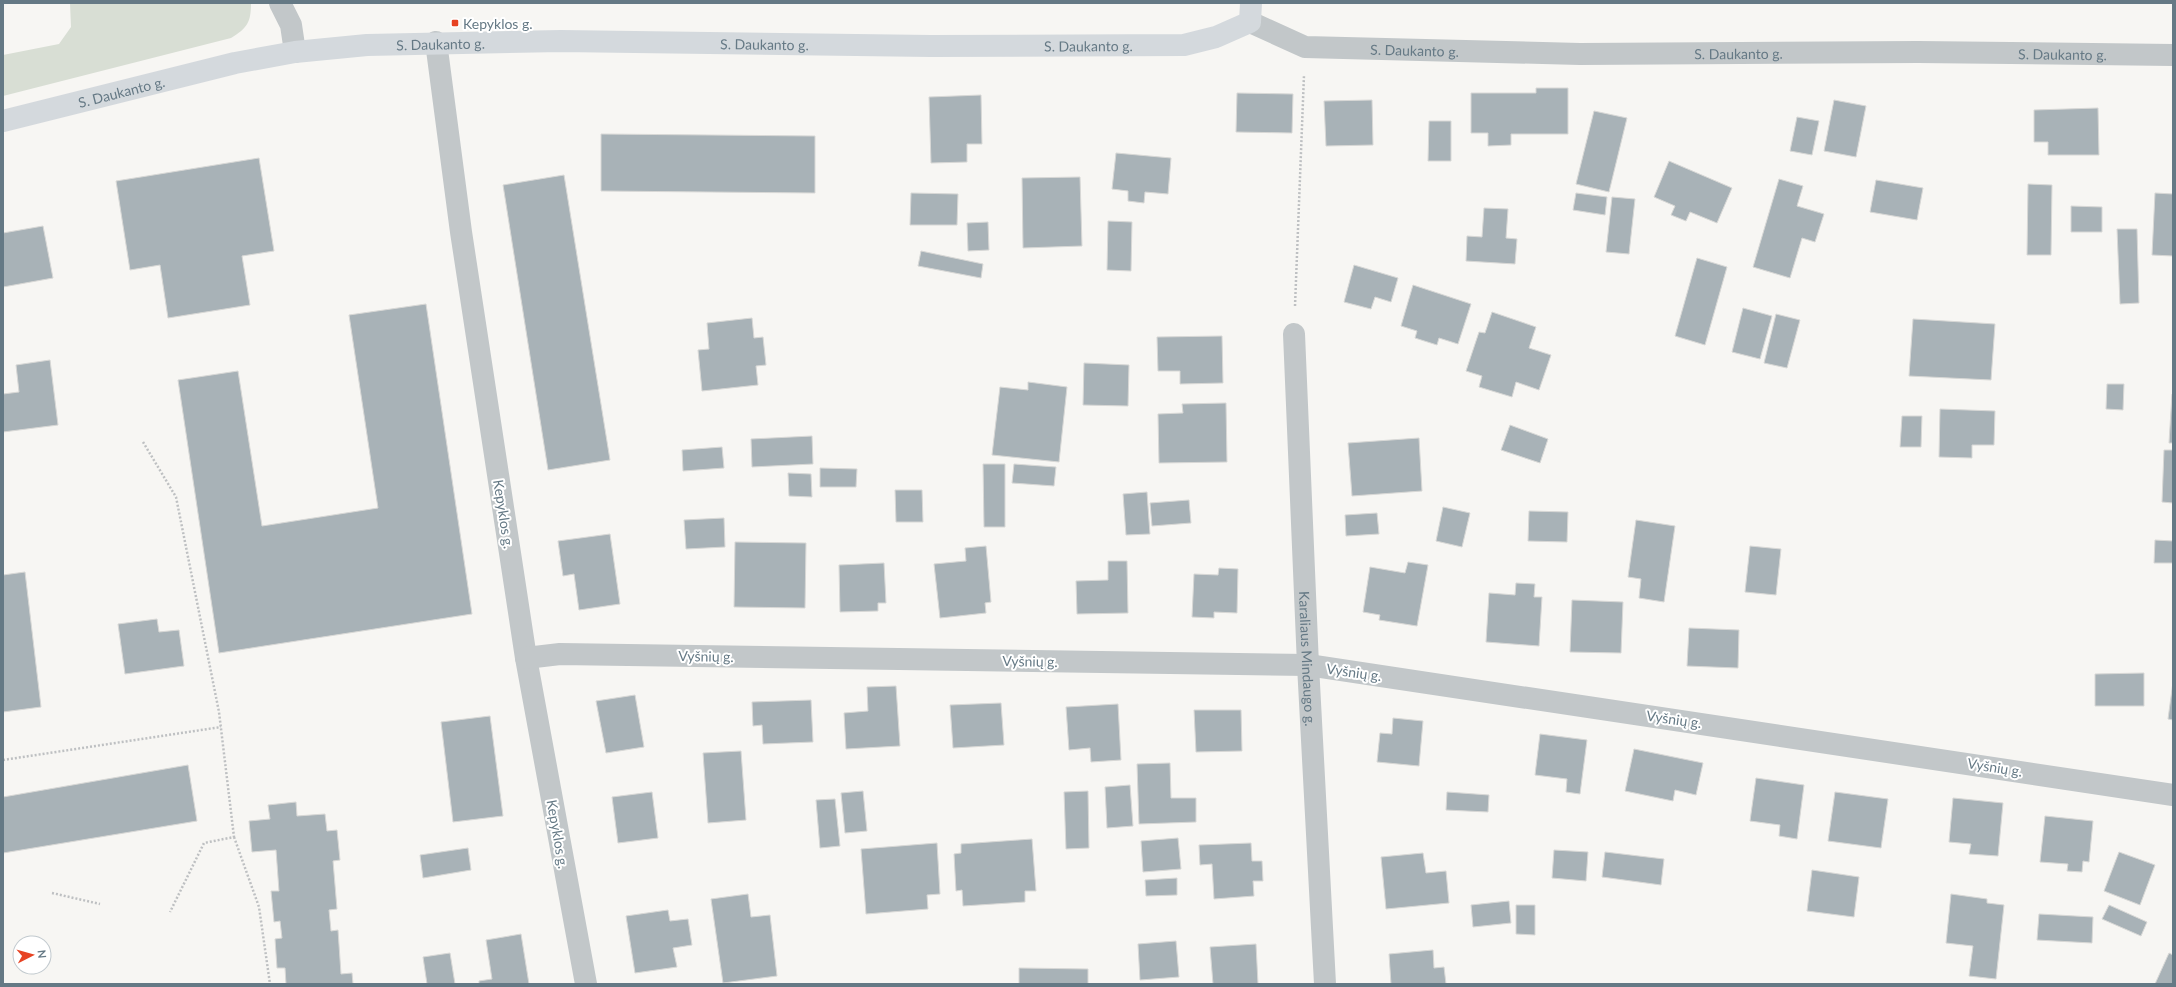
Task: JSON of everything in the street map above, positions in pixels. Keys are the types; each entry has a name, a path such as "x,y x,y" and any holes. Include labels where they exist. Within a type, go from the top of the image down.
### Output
{"main road":[{"name":"S. Daukanto g.","path":"3,121 235,62 295,52 367,45 436,42 561,40 931,46 1184,46 1216,37 1251,13"}],"street":[{"path":"280,3 291,25 295,52"},
{"name":"S. Daukanto g.","path":"1251,13 1305,47 1580,54 1918,52 2173,55"},
{"name":"Kepyklos g.","path":"436,42 461,232 526,658 586,984"},
{"name":"Karaliaus Mindaugo g.","path":"1294,334 1308,665 1325,984"},
{"name":"Vyšnių g.","path":"526,658 560,654 1308,665 2173,795"}],"path":[{"path":"1294,334 1305,47"},
{"path":"143,442 176,497 221,727 234,837 259,907 270,984"},
{"path":"3,760 221,727"},
{"path":"170,912 204,843 234,837"},
{"path":"52,893 100,904"}],"shaded area":[{"path":"70,3 251,3 250,16 247,24 241,31 231,38 3,96 3,55 59,44 71,27"}],"building":[{"path":"1536,88 1568,88 1568,134 1511,134 1511,145 1488,146 1488,133 1471,133 1471,93 1536,93"},
{"path":"1237,93 1293,94 1292,133 1236,132"},
{"path":"981,95 982,144 967,144 967,162 931,163 929,97"},
{"path":"1372,100 1373,145 1326,146 1324,101"},
{"path":"1834,100 1866,106 1856,157 1824,151"},
{"path":"2098,108 2099,155 2048,155 2048,142 2034,142 2034,110"},
{"path":"1594,111 1627,118 1609,192 1576,184"},
{"path":"1797,117 1819,121 1812,155 1790,151"},
{"path":"1429,121 1451,121 1451,161 1428,161"},
{"path":"601,134 815,136 815,193 601,191"},
{"path":"1116,153 1171,158 1168,194 1145,192 1144,203 1128,201 1128,191 1112,189"},
{"path":"259,158 274,251 242,256 250,305 168,318 160,265 130,270 116,181"},
{"path":"1669,161 1732,188 1717,223 1690,212 1686,221 1671,215 1675,206 1654,197"},
{"path":"564,175 610,460 548,470 503,185"},
{"path":"1080,177 1082,246 1023,248 1022,178"},
{"path":"1779,179 1803,186 1797,206 1824,214 1815,242 1802,238 1790,278 1753,267"},
{"path":"1876,180 1923,188 1917,220 1870,212"},
{"path":"2028,184 2052,185 2051,255 2027,255"},
{"path":"911,193 958,194 957,225 910,225"},
{"path":"1576,193 1607,197 1605,215 1573,210"},
{"path":"2155,193 2173,194 2173,256 2152,255"},
{"path":"1612,197 1635,199 1629,254 1606,252"},
{"path":"2071,206 2102,207 2102,232 2071,232"},
{"path":"1484,208 1508,209 1506,238 1517,239 1515,264 1466,261 1467,236 1482,237"},
{"path":"1108,221 1132,222 1131,271 1107,270"},
{"path":"988,222 989,250 968,251 967,223"},
{"path":"43,226 53,278 3,287 3,233"},
{"path":"2117,229 2137,229 2139,303 2120,304"},
{"path":"921,251 983,264 981,278 918,266"},
{"path":"1697,258 1727,267 1705,345 1675,336"},
{"path":"1354,265 1398,278 1391,302 1375,297 1371,309 1344,302"},
{"path":"1413,285 1471,304 1458,344 1439,338 1437,345 1415,338 1417,331 1401,326"},
{"path":"426,304 472,614 219,653 178,380 238,371 262,526 378,508 349,315"},
{"path":"1743,308 1772,316 1760,359 1732,352"},
{"path":"1492,312 1536,327 1529,348 1551,355 1539,390 1516,382 1512,397 1479,387 1482,376 1466,371 1479,332 1485,333"},
{"path":"1776,314 1800,320 1787,368 1764,363"},
{"path":"752,318 754,338 763,337 766,365 756,366 758,385 702,391 698,350 709,349 707,323"},
{"path":"1913,319 1995,324 1991,380 1909,376"},
{"path":"1222,336 1223,383 1180,384 1180,371 1158,371 1157,337"},
{"path":"50,360 58,425 3,432 3,394 19,392 16,365"},
{"path":"1084,363 1129,365 1128,406 1083,405"},
{"path":"1028,382 1067,387 1059,462 992,455 1000,387 1028,390"},
{"path":"2107,384 2124,384 2123,410 2106,409"},
{"path":"2172,394 2173,443 2169,443"},
{"path":"1226,403 1227,462 1159,463 1158,414 1183,413 1182,404"},
{"path":"1940,409 1995,411 1994,445 1972,445 1972,458 1939,457"},
{"path":"1902,416 1922,416 1921,447 1900,447"},
{"path":"1510,425 1548,439 1540,463 1501,450"},
{"path":"812,436 813,464 752,467 751,439"},
{"path":"1419,438 1422,491 1352,496 1348,443"},
{"path":"722,447 724,468 683,471 682,450"},
{"path":"2164,450 2173,450 2173,503 2162,502"},
{"path":"983,464 1005,464 1005,527 984,527"},
{"path":"1014,464 1056,467 1054,486 1012,483"},
{"path":"820,468 857,469 856,487 820,487"},
{"path":"788,473 811,474 812,497 789,496"},
{"path":"895,490 922,490 923,522 896,522"},
{"path":"1147,492 1150,534 1126,535 1123,494"},
{"path":"1189,500 1191,523 1152,526 1150,503"},
{"path":"1443,507 1470,513 1462,547 1436,541"},
{"path":"1529,511 1568,512 1567,542 1528,541"},
{"path":"1377,513 1379,534 1346,536 1345,515"},
{"path":"724,518 725,547 686,549 684,520"},
{"path":"1636,520 1675,526 1664,602 1639,598 1641,579 1628,577"},
{"path":"610,534 620,604 579,610 574,574 563,576 558,541"},
{"path":"2155,540 2173,541 2173,563 2154,563"},
{"path":"735,542 806,543 805,608 734,607"},
{"path":"986,546 991,602 985,603 986,613 940,618 934,564 966,561 965,548"},
{"path":"1750,546 1781,549 1776,595 1745,592"},
{"path":"1108,561 1127,561 1128,613 1077,614 1076,581 1108,580"},
{"path":"1408,562 1428,565 1417,626 1379,620 1380,615 1363,612 1370,567 1405,573"},
{"path":"884,563 886,603 878,603 878,611 840,612 839,565"},
{"path":"1219,568 1238,569 1237,613 1214,612 1214,618 1192,617 1194,574 1218,575"},
{"path":"25,572 41,707 3,712 3,575"},
{"path":"1516,583 1535,584 1534,597 1542,597 1539,646 1486,642 1489,593 1515,595"},
{"path":"1572,600 1623,602 1621,653 1570,652"},
{"path":"157,619 159,632 179,630 184,666 125,674 118,624"},
{"path":"1689,628 1739,630 1738,668 1687,666"},
{"path":"2144,673 2144,706 2095,706 2095,674"},
{"path":"2173,682 2173,720 2168,719"},
{"path":"896,686 900,746 846,749 844,713 868,711 867,687"},
{"path":"635,695 644,747 606,753 596,701"},
{"path":"811,700 813,742 763,744 762,725 753,726 752,702"},
{"path":"1001,703 1004,745 953,748 950,705"},
{"path":"1118,704 1121,760 1091,762 1090,748 1069,750 1066,707"},
{"path":"1194,710 1241,710 1242,751 1196,752"},
{"path":"490,716 503,816 453,822 441,722"},
{"path":"1393,718 1423,721 1419,766 1377,762 1380,733 1392,734"},
{"path":"1540,734 1587,740 1580,794 1566,792 1567,779 1535,775"},
{"path":"1634,749 1703,763 1696,795 1675,790 1673,801 1625,791"},
{"path":"741,751 746,820 708,823 703,753"},
{"path":"1170,763 1171,798 1196,798 1196,822 1139,824 1137,764"},
{"path":"188,765 197,821 3,853 3,797"},
{"path":"1756,778 1804,785 1797,839 1779,836 1780,825 1750,821"},
{"path":"1130,785 1133,826 1107,828 1105,787"},
{"path":"863,791 867,831 845,833 841,793"},
{"path":"1088,791 1089,848 1066,849 1064,792"},
{"path":"652,792 658,838 618,843 612,797"},
{"path":"1447,792 1489,795 1488,812 1446,810"},
{"path":"1835,792 1888,799 1881,848 1828,841"},
{"path":"1953,798 2003,803 1998,856 1969,854 1971,844 1949,842"},
{"path":"835,799 840,846 820,848 816,800"},
{"path":"296,802 297,816 325,814 327,831 337,830 340,860 333,861 337,909 329,910 331,931 338,930 341,974 352,973 353,984 286,984 285,968 277,968 275,939 282,938 280,921 274,922 271,891 279,891 276,850 252,852 249,821 270,819 268,805"},
{"path":"2045,816 2093,821 2089,862 2083,861 2082,872 2067,871 2068,864 2040,862"},
{"path":"1178,838 1181,869 1143,872 1141,841"},
{"path":"1032,839 1036,891 1025,891 1025,902 963,906 962,890 956,891 954,854 961,853 961,844"},
{"path":"937,843 940,894 927,895 928,909 866,914 861,849"},
{"path":"1251,843 1252,861 1262,861 1263,881 1253,881 1254,896 1214,899 1212,864 1200,865 1199,845"},
{"path":"468,848 471,870 423,878 420,855"},
{"path":"1554,850 1588,852 1586,881 1552,878"},
{"path":"1605,852 1664,859 1661,885 1602,877"},
{"path":"2119,852 2155,865 2140,905 2104,891"},
{"path":"1423,853 1426,873 1446,871 1449,903 1386,909 1381,857"},
{"path":"1812,870 1859,877 1854,917 1807,911"},
{"path":"1177,878 1177,895 1146,896 1145,880"},
{"path":"748,894 751,917 770,915 777,976 723,983 711,899"},
{"path":"1951,894 1987,899 1987,903 2004,905 1996,979 1969,976 1973,946 1946,943"},
{"path":"1509,901 1511,923 1473,927 1471,905"},
{"path":"1516,905 1535,905 1535,935 1516,934"},
{"path":"2109,905 2147,922 2141,936 2102,919"},
{"path":"668,910 670,921 688,919 692,945 673,948 677,967 635,973 626,916"},
{"path":"2039,914 2093,917 2092,943 2037,940"},
{"path":"521,934 529,984 479,984 479,981 492,979 486,940"},
{"path":"1176,941 1179,977 1140,980 1138,944"},
{"path":"1256,944 1258,984 1213,984 1210,947"},
{"path":"1433,950 1434,968 1444,967 1446,984 1391,984 1389,954"},
{"path":"450,953 455,984 427,984 423,957"},
{"path":"2169,953 2173,955 2173,984 2155,984"},
{"path":"1019,968 1088,969 1088,984 1019,984"}],"place":[{"name":"Kepyklos g.","path":"455,23"}]}
